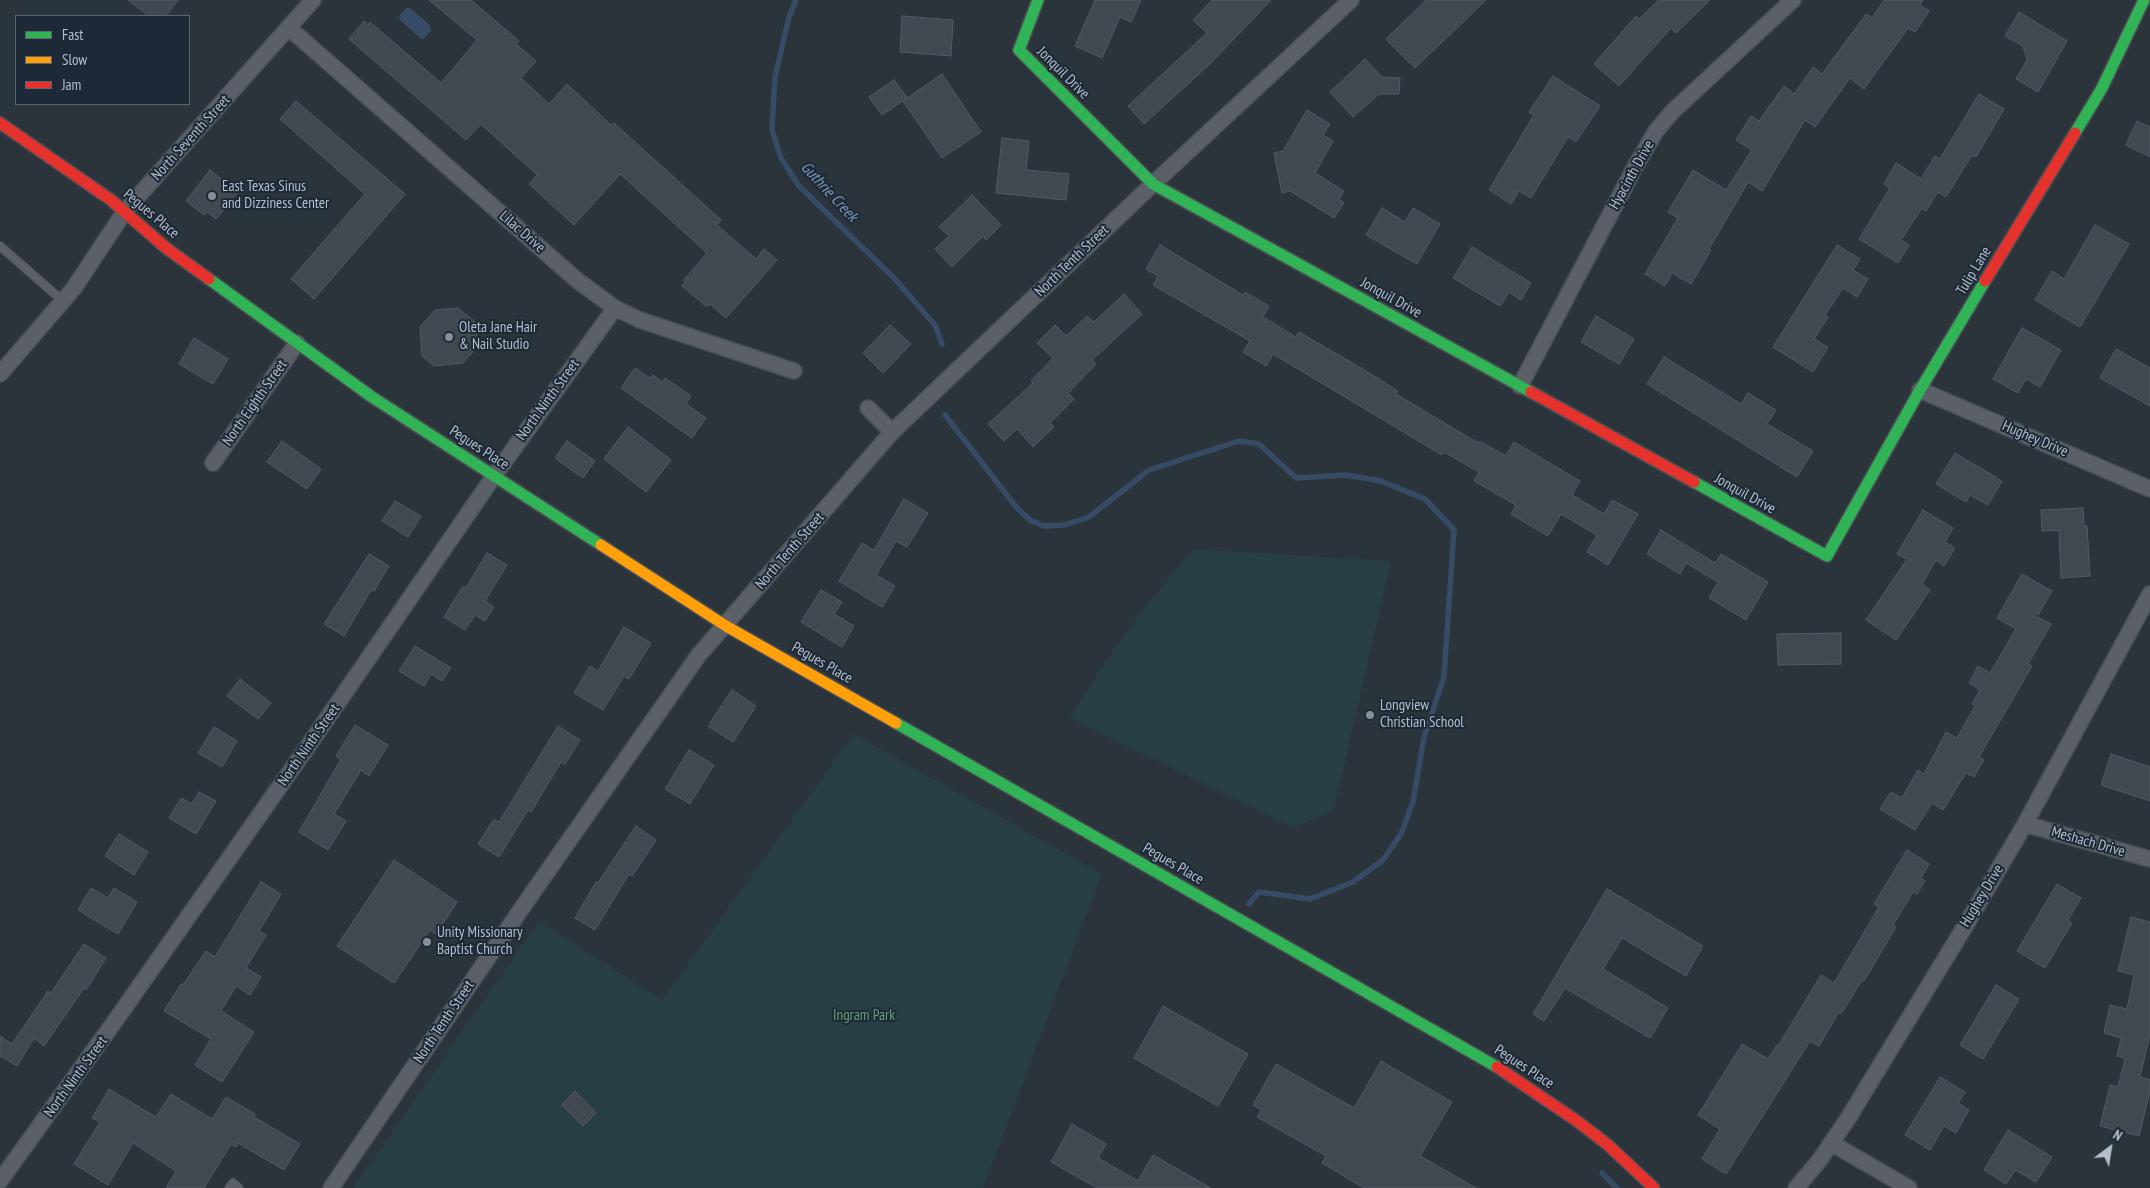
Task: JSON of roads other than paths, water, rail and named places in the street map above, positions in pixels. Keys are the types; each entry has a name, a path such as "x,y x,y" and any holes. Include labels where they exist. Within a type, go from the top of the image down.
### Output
{"street":[{"name":"North Seventh Street","path":"0,374 64,302 125,212 313,0"},
{"name":"Jonquil Drive","path":"1038,0 1019,50 1153,184 1827,556"},
{"name":"North Tenth Street","path":"331,1188 518,913 698,656 726,626 892,432 1153,184 1351,0"},
{"name":"Tulip Lane","path":"1827,556 1920,390 2102,88 2144,0"},
{"name":"Hyacinth Drive","path":"1520,386 1635,167 1656,131 1673,111 1785,2"},
{"name":"Lilac Drive","path":"289,28 578,281 615,308 640,320 794,371"},
{"name":"Pegues Place","path":"0,122 125,212 158,241 372,396 726,626 1493,1064 1577,1121 1608,1145 1654,1188"},
{"name":"North Ninth Street","path":"0,1181 115,1022 494,476 615,308"},
{"name":"North Eighth Street","path":"212,463 297,343"},
{"name":"Hughey Drive","path":"1920,390 2150,488"},
{"path":"868,408 892,432"},
{"name":"Hughey Drive","path":"1796,1188 1831,1143 1861,1097 2025,824 2150,594"},
{"name":"Meshach Drive","path":"2025,824 2150,859"},
{"path":"1831,1143 1909,1188"}],"lane":[{"path":"0,246 64,302"},
{"path":"229,1188 233,1183 239,1188"}],"water":[{"path":"406,8 410,8 430,25 431,30 424,39 421,39 400,20 399,16"}],"waterway":[{"name":"Guthrie Creek","path":"796,0 789,17 775,77 772,130 781,158 799,186 894,278 935,325 942,344"},
{"path":"945,415 1017,508 1030,520 1044,526 1064,525 1089,517 1149,470 1239,441 1259,444 1296,478 1346,475 1381,481 1425,499 1454,530 1444,677 1424,737 1413,802 1401,834 1383,860 1353,882 1310,899 1259,892 1249,904"},
{"path":"1602,1173 1617,1188"}],"place":[{"name":"East Texas Sinus and Dizziness Center","path":"212,196"},
{"name":"Oleta Jane Hair & Nail Studio","path":"449,337"},
{"name":"Longview Christian School","path":"1370,715"},
{"name":"Unity Missionary Baptist Church","path":"427,942"}],"park label":[{"name":"Ingram Park","path":"864,1016"}]}
